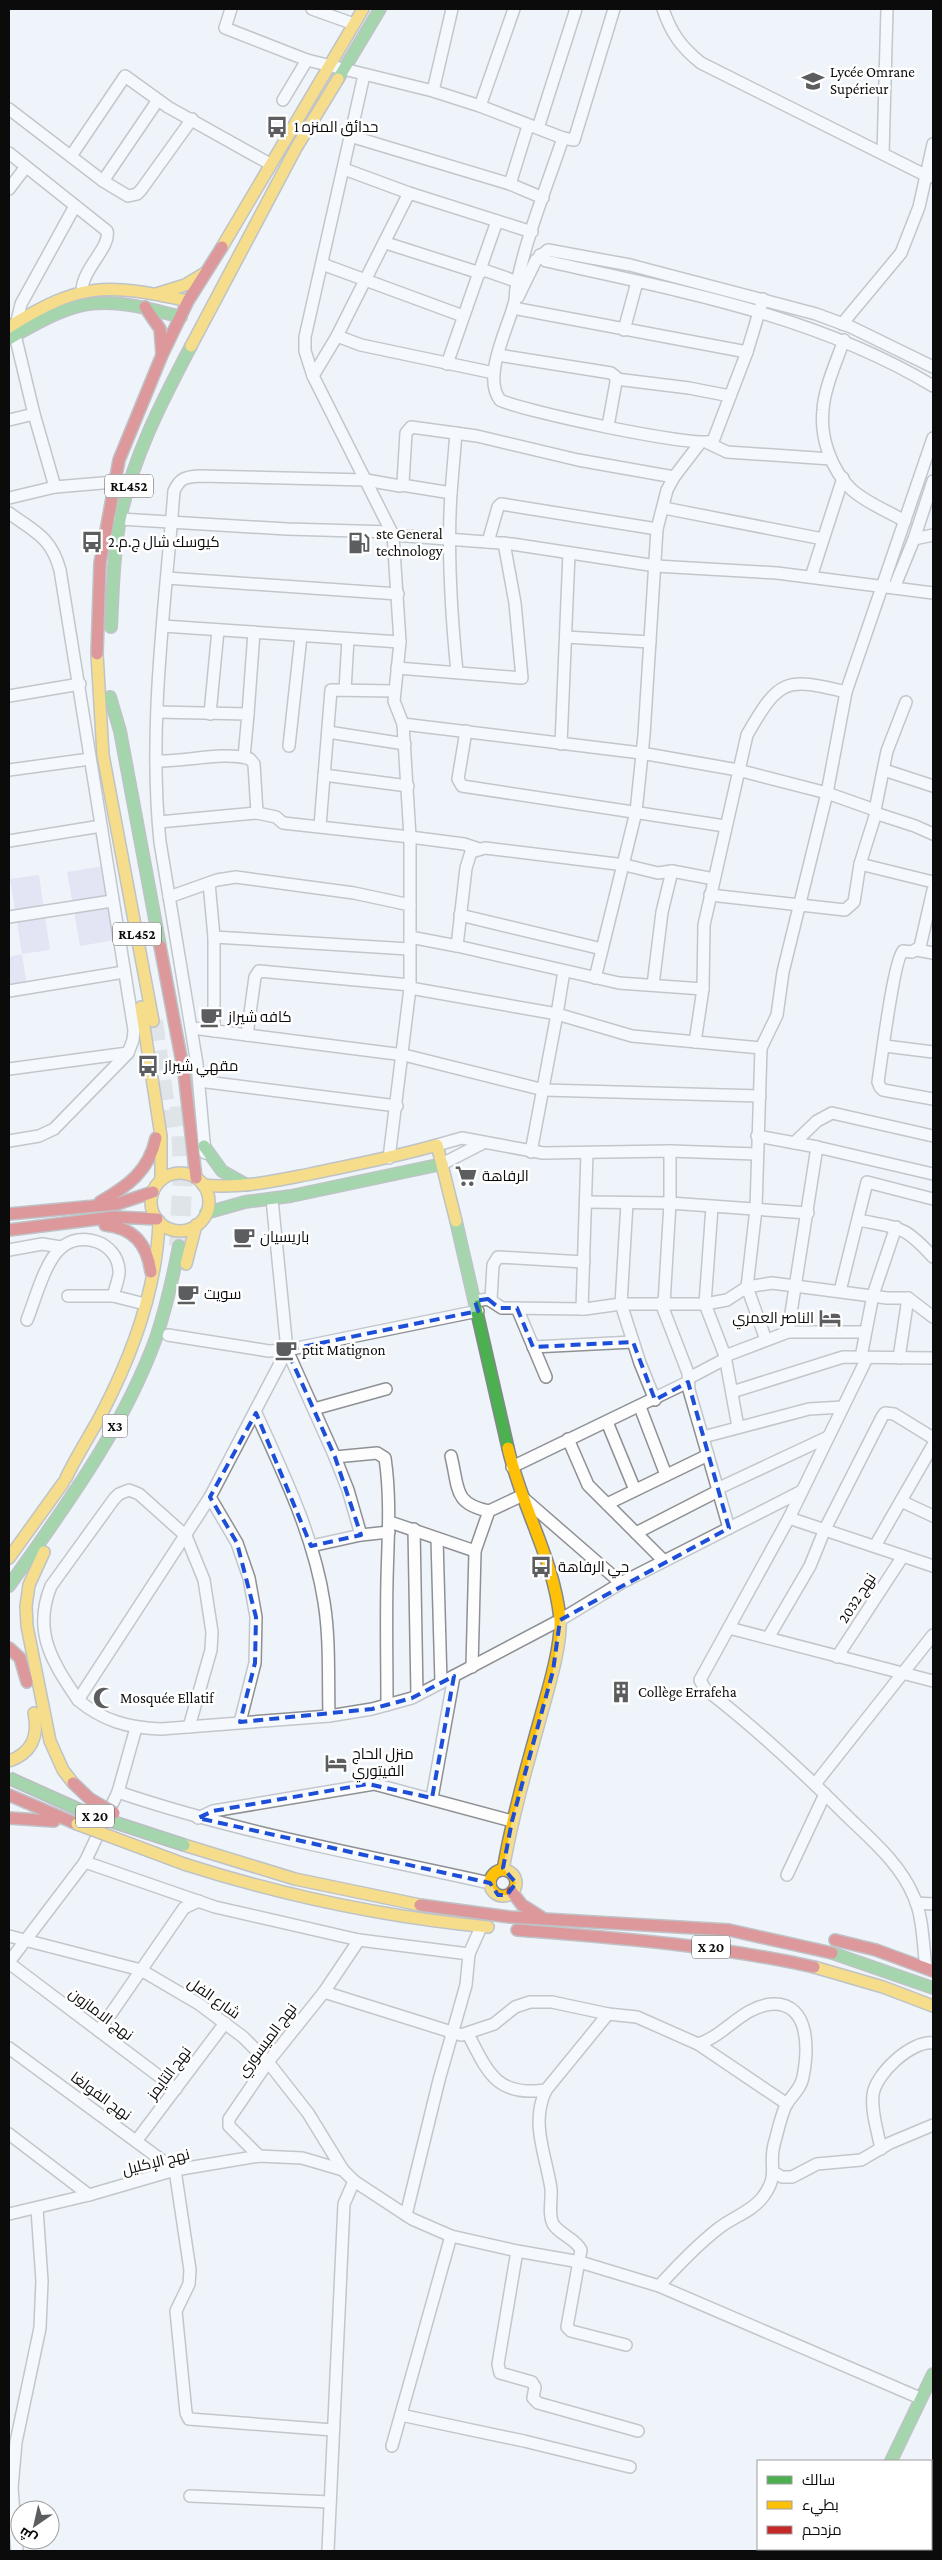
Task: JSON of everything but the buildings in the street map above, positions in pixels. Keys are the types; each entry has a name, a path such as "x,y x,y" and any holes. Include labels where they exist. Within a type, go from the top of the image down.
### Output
{"main road":[{"name":"RL452","path":"153,1021 103,755 97,670 100,563 114,482 132,427 162,355 187,318 188,301 210,268 363,9"},
{"name":"RL452","path":"111,635 116,549 120,519 133,473 152,426 207,313 296,148 380,9"},
{"path":"156,294 185,285 210,268"},
{"path":"13,331 55,300 82,290 112,288 156,294 188,301"},
{"path":"13,331 79,303 104,300 145,307 187,318 207,313"},
{"path":"145,307 160,329 162,355"},
{"path":"186,355 187,318"},
{"name":"RL452","path":"110,662 110,697 118,775 166,1019"},
{"path":"98,1453 114,1439 132,1414 154,1371 168,1336 196,1226 206,1213 208,1199 200,1182 184,1073 146,867 120,732 110,697"},
{"path":"140,835 149,841 160,842"},
{"path":"120,847 120,878 162,1147 161,1180"},
{"path":"146,867 154,875 162,892 169,897"},
{"path":"93,1206 129,1186 143,1172 154,1149 158,1116"},
{"path":"66,1478 111,1394 132,1345 152,1277 158,1244 158,1220 151,1206 153,1192 161,1180 174,1173 182,1173 200,1182 225,1188 249,1186 389,1158 437,1145 512,1467 550,1572 560,1620 553,1671 512,1821 503,1870"},
{"path":"204,1146 222,1171 249,1186"},
{"path":"206,1213 232,1204 272,1199 442,1164"},
{"path":"9,1214 129,1201 153,1192"},
{"path":"9,1230 114,1217 158,1220 173,1230 189,1229 196,1226"},
{"path":"81,1222 119,1226 135,1234 147,1252 152,1277"},
{"name":"X3","path":"9,1558 104,1422 139,1354 160,1286 167,1246"},
{"name":"X3","path":"9,1586 98,1453 118,1419 149,1357 172,1287 179,1246"},
{"path":"84,1475 66,1514 36,1566 26,1606 27,1626 50,1742 63,1770 73,1783 90,1799 110,1812 184,1845"},
{"path":"9,1648 15,1652 24,1665 37,1728 31,1748 21,1757 9,1761"},
{"name":"X 20","path":"9,1778 89,1814 239,1865 326,1888 485,1914 633,1922 838,1941 876,1950 930,1969"},
{"name":"X 20","path":"9,1795 77,1824 184,1864 272,1891 324,1904 412,1919 697,1946 753,1954 874,1983 933,2006"},
{"path":"9,1818 77,1824"},
{"path":"503,1870 512,1874 516,1883 512,1892 508,1895 498,1895 494,1892 490,1883 494,1874 503,1870"},
{"path":"512,1892 529,1910 543,1918"},
{"name":"X 20","path":"740,1932 840,1955 878,1966 933,1988"},
{"name":"X 20","path":"753,1954 801,1969 874,1997"},
{"path":"891,2460 933,2374"}],"street":[{"path":"231,9 225,28 307,60 433,91 480,106 563,138 576,139 614,9"},
{"path":"312,9 354,24"},
{"path":"433,91 452,9"},
{"path":"480,106 514,9"},
{"path":"510,184 576,9"},
{"path":"663,9 670,30 684,49 701,63 929,176"},
{"path":"883,154 887,9"},
{"path":"283,100 307,60"},
{"path":"364,75 305,337 305,351 313,376 392,534 398,594 400,642 394,701 403,724 408,786 410,986 404,1054 389,1158"},
{"path":"71,156 126,76 158,100 270,164"},
{"path":"103,181 158,100"},
{"path":"9,109 103,181 128,196 137,194 192,120"},
{"path":"350,136 510,184 543,198"},
{"path":"563,138 532,232 518,282 514,306 498,355 494,373 497,396 506,403 608,426 704,443 727,452 831,459"},
{"path":"842,324 901,253 920,207 929,176 933,144"},
{"path":"9,153 25,168 107,232 106,243 85,274 82,290"},
{"path":"9,189 25,168"},
{"path":"344,169 409,193 532,232"},
{"path":"313,376 337,336 386,243 409,193"},
{"path":"55,487 13,331 20,304 75,206"},
{"path":"447,364 462,316 497,221"},
{"path":"386,243 518,282"},
{"path":"514,306 540,255 548,250 630,266 763,299 842,324 933,367"},
{"path":"540,255 546,261 760,312 809,326 899,366 933,386"},
{"path":"322,264 462,316"},
{"path":"624,330 637,282"},
{"path":"595,978 636,812 658,529 667,490 674,477 704,443 713,441 747,352 763,299"},
{"path":"514,306 624,330 747,352"},
{"path":"337,336 361,345 494,373"},
{"path":"844,340 823,408 822,435 831,459 842,478 852,489 868,501 905,521"},
{"path":"498,355 611,373 616,380 608,426"},
{"path":"616,380 690,388 730,396"},
{"path":"9,420 34,414"},
{"path":"402,485 406,432 411,427 456,433 578,460 674,477"},
{"path":"456,433 448,538 449,582 457,672"},
{"path":"888,587 905,521 933,438"},
{"path":"200,1182 204,1146 199,1081 192,1028 160,842 159,822 157,761 158,668 174,491 178,481 186,477 366,480 451,493"},
{"path":"811,577 842,478"},
{"path":"766,1340 747,1287 756,1209 756,1154 761,1048 777,1015 783,972 827,793 846,692 888,587 914,539 933,481"},
{"path":"9,498 55,487 114,482"},
{"path":"488,542 498,507 501,504 658,529"},
{"path":"664,508 823,539"},
{"path":"9,513 46,540 57,557 80,684 112,900 134,1030 133,1040 128,1053 54,1129 39,1136 9,1141"},
{"path":"120,519 171,524 392,534 504,543 656,566 811,577 933,593"},
{"path":"914,539 933,535"},
{"path":"397,668 522,678 515,603 504,543"},
{"path":"561,744 569,553"},
{"path":"167,578 398,594"},
{"path":"163,626 400,642"},
{"path":"210,714 218,630"},
{"path":"244,757 254,632"},
{"path":"289,746 301,636"},
{"path":"566,637 650,642"},
{"path":"345,690 348,639"},
{"path":"695,1042 703,989 704,925 747,734 762,708 778,690 791,684 807,682 846,692"},
{"path":"9,696 80,684"},
{"path":"320,826 331,690 394,691"},
{"path":"710,895 845,910 849,908 854,902 860,864 876,811 887,751 906,702"},
{"path":"157,712 248,714"},
{"path":"403,724 642,753 738,770 827,793 933,834"},
{"path":"466,731 458,779 462,786 725,826"},
{"path":"328,732 405,744"},
{"path":"157,761 244,757 250,759 254,764 257,813"},
{"path":"9,770 90,758"},
{"path":"884,770 933,786"},
{"path":"324,775 408,786"},
{"path":"159,822 257,813 276,817 283,823 464,844 479,849 624,865 658,873 672,871 714,879"},
{"path":"9,841 101,826"},
{"path":"457,946 470,852 479,849"},
{"path":"860,864 933,882"},
{"path":"652,985 662,912 672,871"},
{"path":"169,897 209,882 227,878 248,877 354,892 410,905"},
{"path":"209,882 214,937 214,1031"},
{"path":"917,950 920,947 933,890"},
{"path":"9,917 112,900"},
{"path":"460,915 602,949"},
{"path":"214,937 457,946 595,978 703,989"},
{"path":"933,953 917,950 903,951 900,955 892,985 885,1046 878,1082 880,1088 933,1099"},
{"path":"247,1035 255,977 259,971 410,986 557,1014 632,1036 761,1048"},
{"path":"531,1152 544,1090 564,971"},
{"path":"9,991 124,972"},
{"path":"192,1028 404,1054 544,1090 760,1096"},
{"path":"885,1046 933,1052"},
{"path":"9,1069 128,1053"},
{"path":"199,1081 396,1106"},
{"path":"794,1143 816,1121 832,1113 933,1136"},
{"path":"757,1136 818,1147 933,1174"},
{"path":"437,1145 462,1138 531,1152 670,1151 756,1154"},
{"path":"442,1164 483,1143"},
{"path":"788,1332 794,1285 818,1147"},
{"path":"670,1151 670,1203 662,1303 688,1380 729,1528"},
{"path":"582,1309 587,1202 587,1153"},
{"path":"840,1291 867,1182 933,1199"},
{"path":"272,1199 287,1350 335,1457 348,1490 361,1536"},
{"path":"587,1202 670,1203 808,1213"},
{"path":"627,1203 621,1304 655,1400"},
{"path":"712,1207 705,1304 725,1357 738,1427"},
{"path":"858,1220 896,1227 914,1235 933,1257"},
{"path":"78,1239 81,1222"},
{"path":"896,1227 874,1295 865,1332 864,1358 843,1407 789,1518 701,1677 702,1684 815,1784 883,1852 910,1888 916,1903 930,1969"},
{"path":"27,1320 51,1259 62,1247 78,1239 94,1240 108,1246 116,1258 119,1271 113,1296"},
{"path":"9,1250 42,1244 62,1247"},
{"path":"584,1262 498,1257 493,1265 491,1299 499,1307 517,1308 582,1309 621,1304 705,1304 727,1300 747,1287 764,1283 908,1298 932,1313"},
{"path":"68,1296 113,1296 145,1304"},
{"path":"899,1358 908,1298"},
{"path":"168,1336 269,1351 287,1350 476,1306 491,1299"},
{"path":"517,1308 546,1377"},
{"path":"512,1467 568,1439 655,1400 725,1357 766,1340 788,1332 865,1332"},
{"path":"533,1347 633,1342"},
{"path":"78,1700 210,1497 256,1413 287,1350"},
{"path":"732,1392 836,1358 933,1358"},
{"path":"314,1409 386,1389"},
{"path":"640,1407 666,1475"},
{"path":"703,1437 809,1409 843,1407"},
{"path":"256,1413 311,1546 326,1619 329,1716"},
{"path":"768,1638 810,1566 824,1529 885,1413 894,1414 933,1438"},
{"path":"607,1422 635,1490"},
{"path":"636,1533 718,1490 828,1437"},
{"path":"568,1439 588,1485 664,1561"},
{"path":"875,1546 901,1501 929,1462 933,1445"},
{"path":"335,1457 377,1453 383,1456 389,1490 390,1527 387,1705"},
{"path":"607,1504 708,1455"},
{"path":"451,1456 462,1501 472,1508 489,1511 521,1496 620,1583"},
{"path":"189,1727 208,1664 212,1632 204,1580 186,1536 139,1494 129,1490 124,1491 114,1499 51,1586 45,1606 46,1641 55,1666 78,1700 103,1717 136,1728 189,1727 329,1716 387,1705 418,1695 560,1620 620,1583 802,1491"},
{"path":"210,1497 238,1543 249,1578 255,1608 257,1631 255,1663 240,1722"},
{"path":"901,1501 933,1516"},
{"path":"472,1667 474,1551 489,1511"},
{"path":"789,1518 933,1566"},
{"path":"311,1546 361,1536 390,1527 414,1529 474,1551"},
{"path":"414,1529 418,1695"},
{"path":"437,1539 441,1683"},
{"name":"نهج 2032","path":"837,1657 902,1556"},
{"path":"729,1628 933,1681"},
{"path":"815,1784 933,1635"},
{"path":"432,1798 454,1676"},
{"path":"9,1962 86,1862 118,1792 136,1728"},
{"path":"198,1818 213,1811 368,1784 382,1785 512,1821"},
{"path":"118,1792 198,1818 285,1839 490,1883"},
{"path":"787,1875 825,1794"},
{"path":"86,1862 199,1901 359,1940 469,1954"},
{"path":"99,2030 184,1908 199,1901"},
{"path":"916,1903 933,1904"},
{"path":"406,2215 451,2034 466,1985 469,1954 481,1927"},
{"name":"شارع الفل","path":"9,1936 141,1970 183,1994 225,2023 268,2062 312,2120 343,2170 354,2181 406,2215 451,2236 517,2251 580,2262 659,2286 920,2398"},
{"name":"نهج الميسوري","path":"259,2156 229,2126 228,2121 268,2062 324,1992 359,1940"},
{"name":"نهج الامازون","path":"9,1962 176,2089"},
{"path":"324,1992 451,2034 468,2034 494,2024 515,2007 530,2002 552,2002 608,2014 637,2017 698,2044 787,2104"},
{"path":"659,2286 682,2260 720,2227 756,2204 767,2191 775,2173 771,2153 787,2104 796,2095 804,2076 806,2030 800,2017 792,2010 778,2004 763,2006 733,2020 709,2041 698,2044"},
{"path":"608,2014 546,2090 540,2104 538,2131 551,2190 551,2221 561,2233 579,2246 580,2262 568,2329 626,2345"},
{"name":"نهج التايمز","path":"137,2140 225,2023"},
{"path":"468,2034 494,2077 506,2087 527,2093 546,2090"},
{"path":"882,2149 873,2110 873,2094 878,2083 883,2074 911,2047 925,2042 933,2044"},
{"name":"نهج الفولغا","path":"9,2048 137,2140 175,2170"},
{"path":"775,2173 782,2177 792,2177 817,2164 861,2160 890,2143 933,2125"},
{"path":"9,2134 89,2195"},
{"name":"نهج الإكليل","path":"9,2214 37,2209 175,2170 259,2156 313,2161 343,2170"},
{"path":"175,2170 190,2270 189,2284 176,2311 187,2417 192,2420 333,2430"},
{"path":"328,2551 344,2204 354,2181"},
{"path":"17,2551 12,2488 16,2442 40,2328 42,2281 37,2209"},
{"path":"392,2446 451,2236"},
{"path":"517,2251 498,2364 500,2373 532,2382 535,2387 534,2400 538,2403 638,2431"},
{"path":"401,2415 524,2441 630,2467"},
{"path":"190,2496 330,2502"}],"highlighted area":[{"path":"488,1299 499,1308 517,1308 533,1347 633,1342 655,1400 688,1382 729,1528 560,1620 553,1671 512,1821 503,1868 516,1883 507,1895 498,1895 490,1883 198,1818 213,1811 368,1784 432,1798 454,1676 412,1698 372,1709 240,1722 255,1663 256,1617 237,1543 210,1497 256,1413 311,1546 361,1535 335,1457 287,1350 478,1311 475,1301"}],"shaded area":[{"path":"103,866 115,940 80,946 67,872"},
{"path":"39,875 50,950 22,954 10,879"},
{"path":"22,954 27,986 9,989 9,957"}],"tunnel":[{"path":"153,1021 168,1128"},
{"path":"179,1246 183,1171 180,1105"}],"traffic: fast":[{"path":"338,79 380,9"},
{"path":"9,339 55,314 74,307 92,304 130,305 181,317"},
{"path":"111,627 116,547 125,497 149,431 191,346"},
{"path":"110,697 120,731 160,946"},
{"path":"204,1146 222,1171 247,1185"},
{"path":"206,1213 245,1202 291,1196 442,1164"},
{"path":"456,1221 508,1448"},
{"path":"9,1586 91,1467 127,1404 156,1338 179,1246"},
{"path":"9,1778 89,1814 184,1845"},
{"path":"832,1953 933,1988"},
{"path":"891,2460 933,2374"}],"traffic: slow":[{"path":"222,247 363,9"},
{"path":"191,346 296,148 338,79"},
{"path":"156,294 185,285 205,273"},
{"path":"9,327 56,301 95,290 136,291 188,301"},
{"path":"97,654 103,755 153,1021"},
{"path":"141,1007 161,1136 161,1180"},
{"path":"203,1185 230,1186 270,1182 374,1161 437,1145 456,1221"},
{"path":"180,1173 196,1178 204,1186 209,1202 204,1218 196,1226 180,1231 164,1226 156,1218 151,1202 156,1186 164,1178 180,1173"},
{"path":"66,1478 103,1411 134,1342 149,1295 154,1271 159,1221"},
{"path":"186,1264 196,1225"},
{"path":"503,1870 520,1794 553,1669 560,1630 557,1597 551,1575 508,1448"},
{"path":"9,1558 63,1483"},
{"path":"44,1552 29,1585 26,1606 27,1626 50,1741 63,1770 73,1783"},
{"path":"9,1761 17,1758 32,1743 35,1729 34,1713"},
{"path":"77,1824 184,1864"},
{"path":"184,1845 295,1879 420,1905"},
{"path":"184,1864 259,1886 334,1904 449,1923 488,1927"},
{"path":"503,1870 512,1874 516,1883 512,1892 503,1896 494,1892 490,1883 494,1874 503,1870"},
{"path":"814,1967 883,1987 933,2006"}],"traffic: jam":[{"path":"97,654 100,563 119,460 162,355 188,301 222,247"},
{"path":"145,307 160,329 162,354"},
{"path":"160,946 184,1073 196,1178"},
{"path":"100,1202 120,1190 143,1169 153,1150 156,1138"},
{"path":"9,1214 117,1204 153,1192"},
{"path":"9,1230 114,1217 157,1219"},
{"path":"105,1225 124,1230 137,1239 146,1253 151,1272"},
{"path":"9,1648 20,1658 27,1682"},
{"path":"73,1783 90,1799 114,1813"},
{"path":"9,1795 77,1824"},
{"path":"9,1818 54,1821"},
{"path":"512,1892 522,1905 541,1917"},
{"path":"420,1905 510,1917 729,1930 832,1953"},
{"path":"517,1930 629,1939 703,1948 777,1959 814,1967"},
{"path":"835,1940 876,1950 933,1971"}],"place":[{"name":"Lycée Omrane Supérieur","path":"813,81"},
{"name":"حدائق المنزه 1","path":"277,127"},
{"name":"كيوسك شال ج.م.2","path":"92,542"},
{"name":"ste General technology","path":"359,543"},
{"name":"کافه شيراز","path":"211,1017"},
{"name":"مقهي شيراز","path":"148,1066"},
{"name":"الرفاهة","path":"466,1176"},
{"name":"باريسيان","path":"244,1237"},
{"name":"سويت","path":"188,1294"},
{"name":"الناصر العمري","path":"830,1318"},
{"name":"ptit Matignon","path":"286,1350"},
{"name":"حي الرفاهة","path":"541,1567"},
{"name":"Collège Errafeha","path":"621,1692"},
{"name":"Mosquée Ellatif","path":"104,1698"},
{"name":"منزل الحاج الفيتوري","path":"336,1763"}]}
